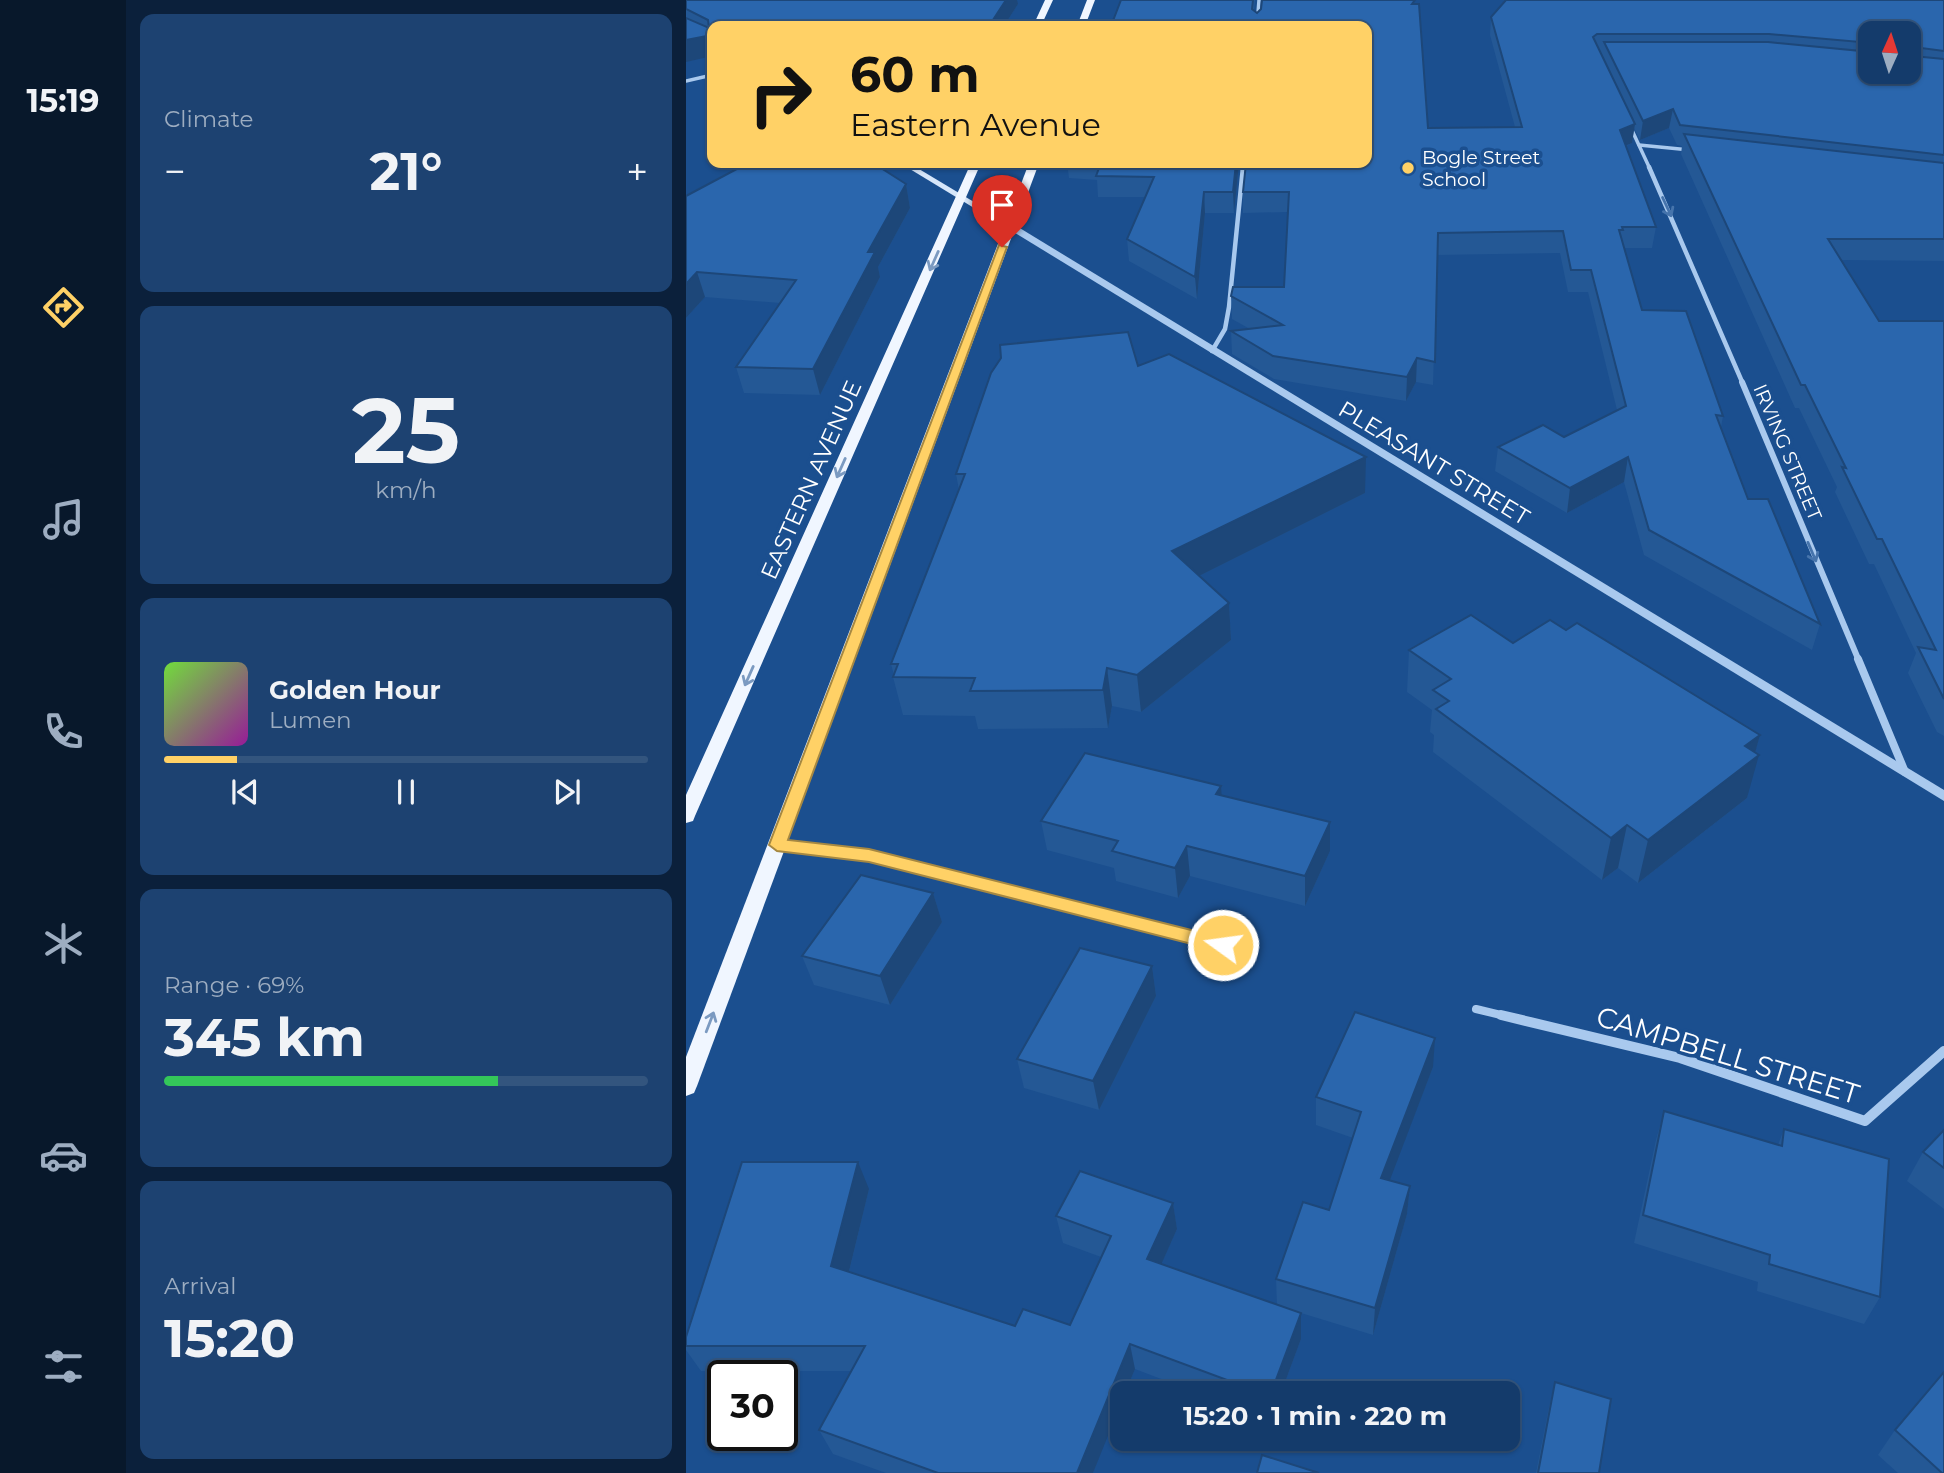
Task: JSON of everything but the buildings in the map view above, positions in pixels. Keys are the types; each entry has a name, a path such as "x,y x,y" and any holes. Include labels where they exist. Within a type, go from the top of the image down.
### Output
{"main road":[{"path":"1039,21 1049,0"},
{"path":"1083,21 1091,0"},
{"name":"PLEASANT STREET","path":"912,168 1010,226"},
{"name":"EASTERN AVENUE","path":"686,816 974,168"},
{"path":"686,1086 1032,168"}],"street":[{"path":"1257,21 1259,0"},
{"path":"686,81 707,76"},
{"name":"IRVING STREET","path":"1628,122 1686,247 1906,772"},
{"path":"1639,145 1692,150"},
{"path":"1212,351 1227,319 1242,168"},
{"name":"PLEASANT STREET","path":"1010,226 1944,796"},
{"path":"777,845 869,856 1223,945"},
{"name":"CAMPBELL STREET","path":"1476,1009 1680,1058 1865,1121 1944,1051"}],"place":[{"name":"Bogle Street School","path":"1408,168"}],"route":[{"path":"1002,247 777,845 845,851 869,856 1223,945"}]}
